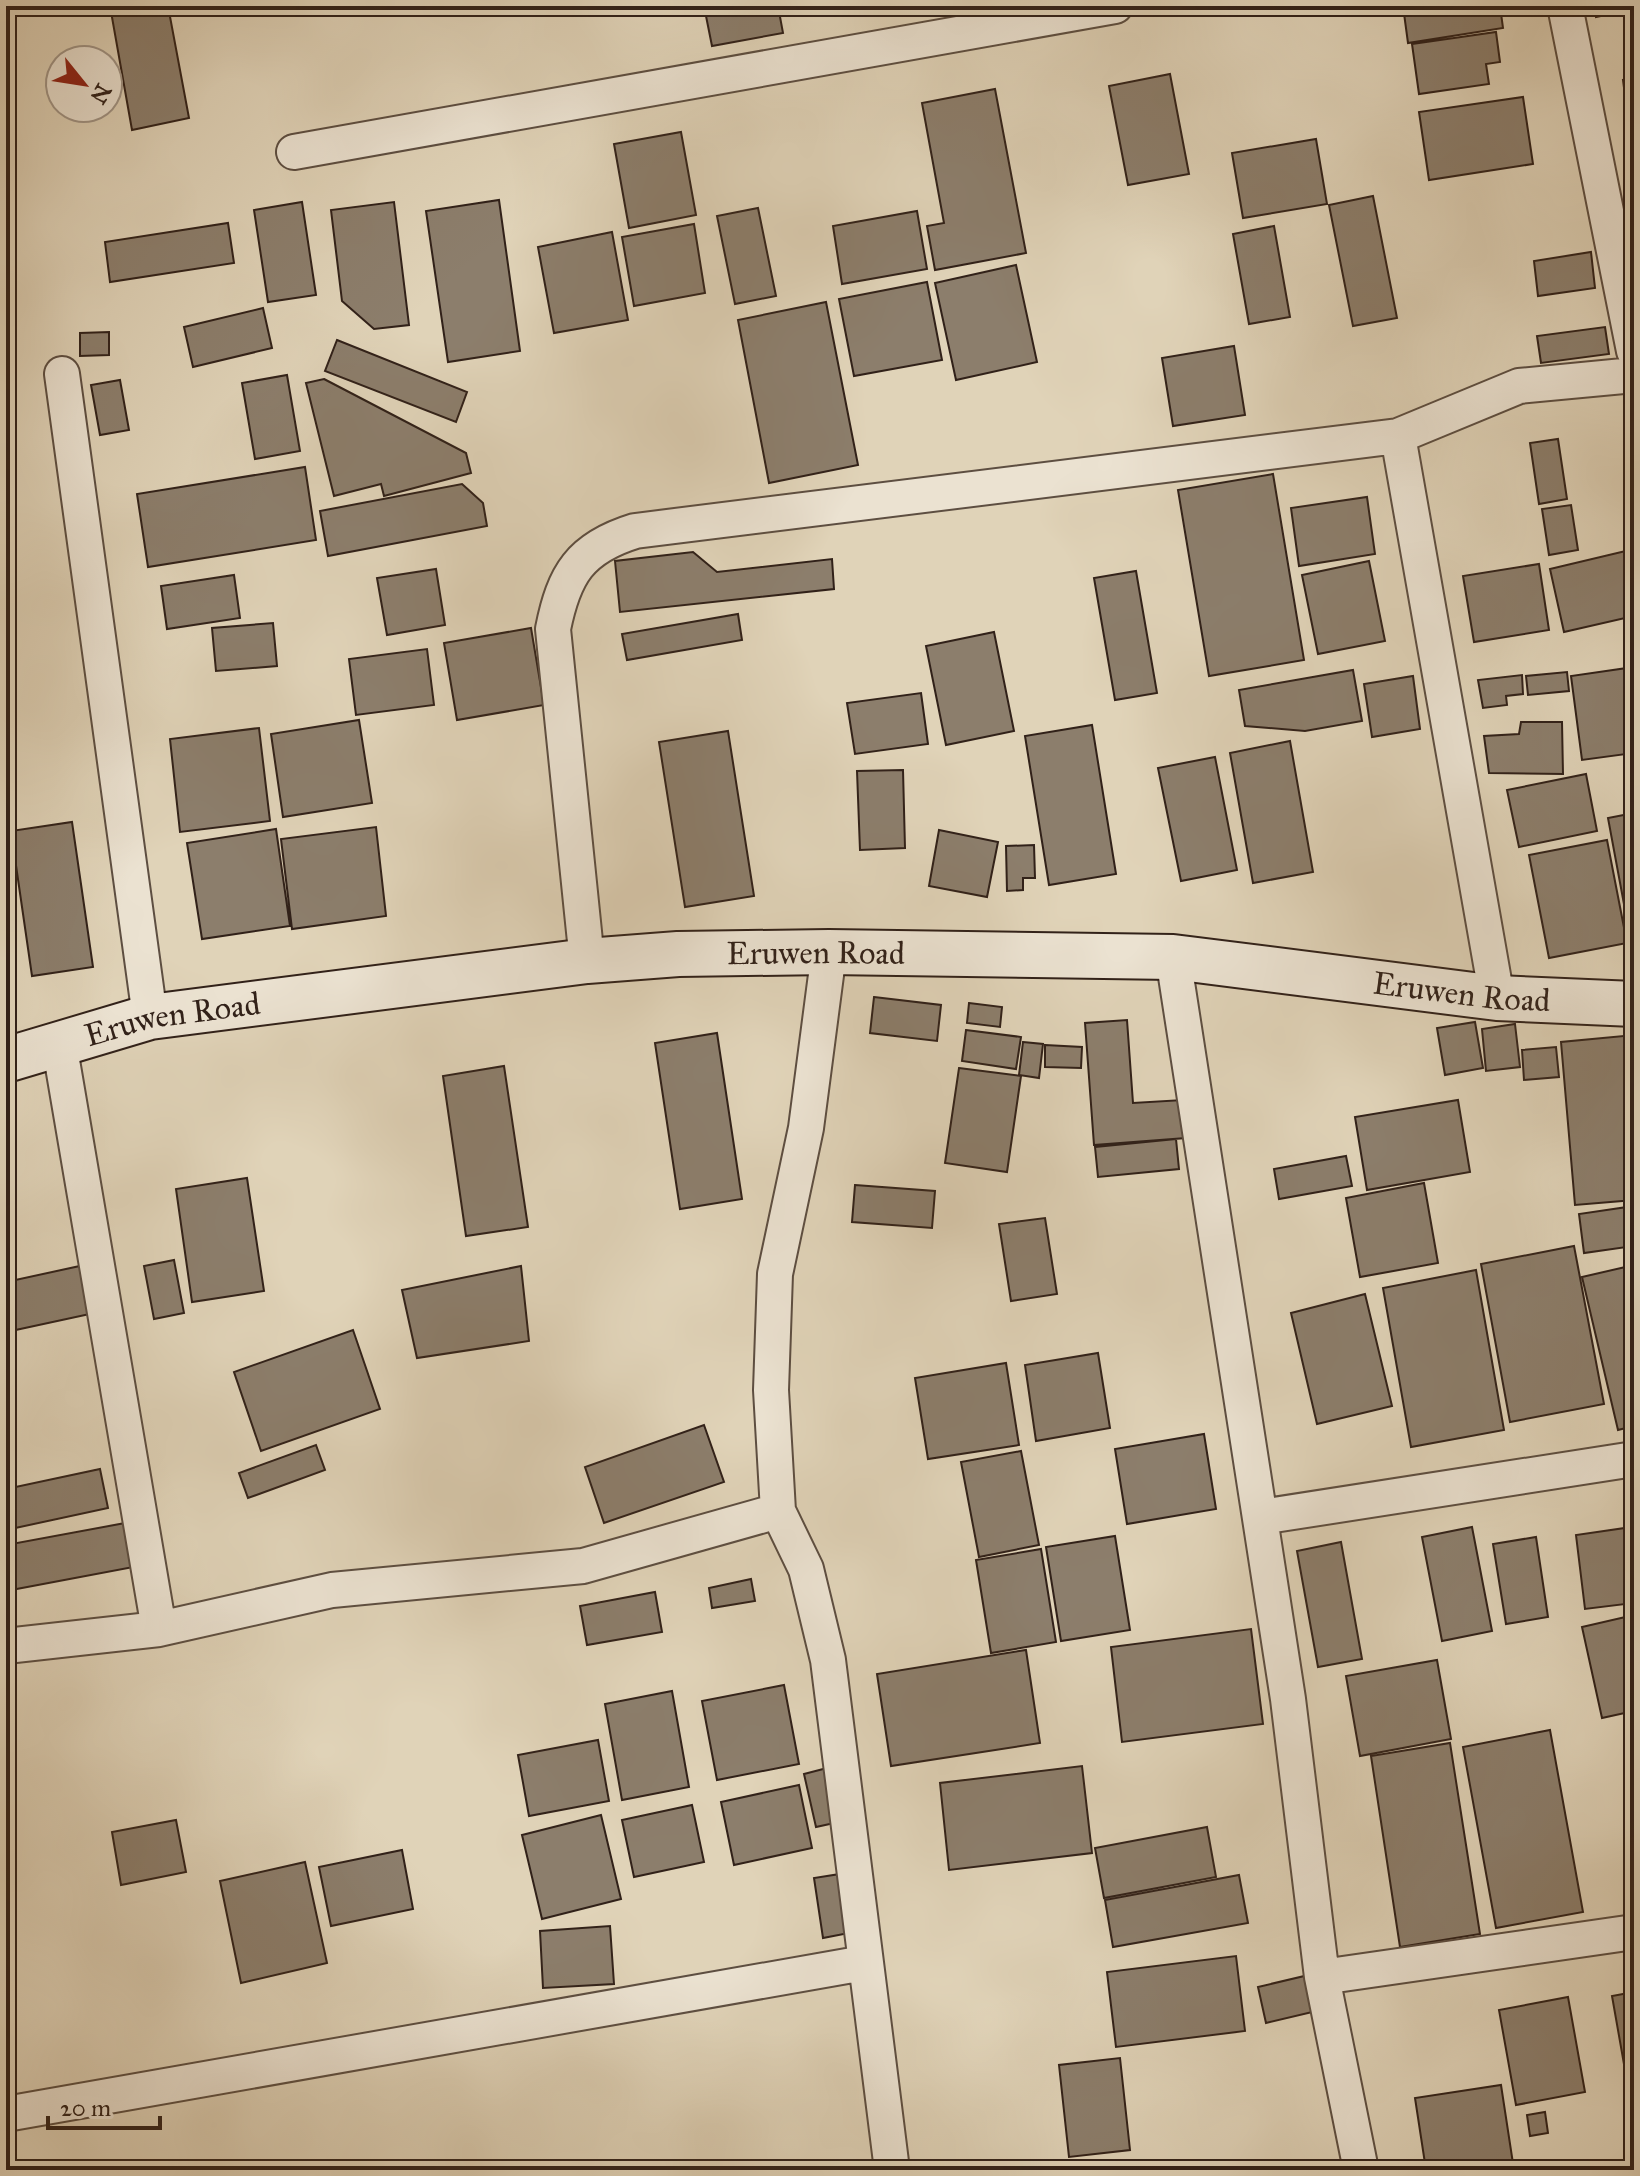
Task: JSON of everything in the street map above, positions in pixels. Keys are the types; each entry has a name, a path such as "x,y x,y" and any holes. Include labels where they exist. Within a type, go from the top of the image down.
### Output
{"street":[{"path":"294,152 1115,6"},
{"path":"1565,6 1634,351"},
{"path":"62,374 150,1017"},
{"path":"587,961 553,629 560,594 572,570 591,550 635,531 1398,436 1519,386 1634,375"},
{"path":"1398,436 1497,998"},
{"path":"829,952 806,1128 775,1274 771,1390 778,1511 806,1569 828,1660 892,2170"},
{"name":"Eruwen Road","path":"6,1060 150,1017 587,961 678,954 829,952 1173,957 1497,998 1634,1004"},
{"path":"1173,957 1288,1699 1322,1977 1361,2170"},
{"path":"59,1043 159,1629"},
{"path":"1261,1517 1634,1459"},
{"path":"6,1646 159,1629 332,1590 583,1566 778,1511"},
{"path":"1322,1977 1634,1932"},
{"path":"6,2114 864,1963"}],"building":[{"path":"110,6 168,6 189,118 132,130 124,85 124,44 117,44"},
{"path":"704,6 778,6 783,33 712,46"},
{"path":"1403,6 1500,6 1503,28 1408,43"},
{"path":"1594,6 1634,6 1634,9 1596,17"},
{"path":"1496,32 1500,62 1486,64 1489,84 1419,94 1412,44"},
{"path":"1170,74 1189,174 1128,185 1109,86"},
{"path":"1634,79 1634,142 1631,143 1623,80"},
{"path":"995,89 1026,253 935,270 927,226 944,223 922,103"},
{"path":"1523,97 1533,164 1429,180 1419,112"},
{"path":"681,132 696,215 629,228 614,144"},
{"path":"1316,139 1327,204 1243,218 1232,153"},
{"path":"1373,196 1397,318 1353,326 1329,205"},
{"path":"499,200 520,351 448,362 426,211"},
{"path":"302,202 316,295 268,302 254,210"},
{"path":"394,202 409,325 374,329 342,301 331,210"},
{"path":"758,208 776,296 735,304 717,216"},
{"path":"917,211 927,269 842,284 833,226"},
{"path":"228,223 234,263 110,282 105,242"},
{"path":"694,224 705,293 634,306 622,237"},
{"path":"1274,226 1290,317 1249,324 1233,234"},
{"path":"612,232 628,320 554,333 538,247"},
{"path":"1591,252 1595,288 1538,296 1534,261"},
{"path":"1016,265 1037,362 956,380 935,283"},
{"path":"927,282 942,360 854,376 839,299"},
{"path":"826,302 858,465 769,483 738,320"},
{"path":"263,308 272,348 193,367 184,327"},
{"path":"1605,327 1609,354 1541,363 1537,336"},
{"path":"109,332 109,355 80,356 80,333"},
{"path":"337,340 467,392 456,422 325,371"},
{"path":"1234,346 1245,415 1173,426 1162,358"},
{"path":"287,375 300,451 255,459 242,383"},
{"path":"324,379 466,453 471,473 384,496 381,484 334,496 306,383"},
{"path":"120,380 129,430 100,435 91,385"},
{"path":"1558,439 1567,499 1539,504 1530,443"},
{"path":"305,467 316,540 148,567 137,494"},
{"path":"1273,474 1304,660 1209,676 1178,490"},
{"path":"462,484 483,503 487,526 328,556 320,511"},
{"path":"1367,497 1375,554 1299,566 1291,508"},
{"path":"1571,505 1578,550 1549,555 1542,509"},
{"path":"1634,549 1634,616 1564,632 1550,569"},
{"path":"693,552 717,572 832,559 834,589 620,612 615,561"},
{"path":"1369,561 1385,641 1318,654 1302,575"},
{"path":"1539,564 1549,630 1474,642 1463,576"},
{"path":"436,569 445,625 387,635 377,578"},
{"path":"1136,571 1157,693 1115,700 1094,578"},
{"path":"234,575 240,618 167,629 161,586"},
{"path":"738,614 742,640 627,660 622,634"},
{"path":"273,623 277,666 216,671 212,628"},
{"path":"531,628 544,705 457,720 444,643"},
{"path":"994,632 1014,731 946,745 926,646"},
{"path":"427,649 434,705 356,715 349,659"},
{"path":"1634,667 1634,753 1582,760 1571,676"},
{"path":"1353,670 1362,721 1305,731 1245,726 1239,690"},
{"path":"1567,672 1569,691 1528,695 1526,676"},
{"path":"1522,675 1523,694 1506,696 1507,705 1483,708 1478,680"},
{"path":"1413,676 1420,729 1372,737 1364,684"},
{"path":"921,693 928,744 855,754 847,703"},
{"path":"359,720 372,803 283,817 271,734"},
{"path":"1521,722 1562,722 1563,774 1489,773 1484,736 1519,734"},
{"path":"1092,725 1116,874 1049,885 1025,736"},
{"path":"259,728 270,821 180,832 170,739"},
{"path":"728,731 754,896 685,907 659,742"},
{"path":"1290,741 1313,872 1253,883 1230,753"},
{"path":"1215,757 1237,870 1181,881 1158,768"},
{"path":"903,770 905,848 860,850 857,771"},
{"path":"1586,774 1597,831 1519,847 1507,790"},
{"path":"1634,813 1634,958 1608,818"},
{"path":"72,822 93,967 32,976 11,831"},
{"path":"376,827 386,916 292,929 281,839"},
{"path":"276,829 290,926 202,939 187,843"},
{"path":"939,830 998,842 987,897 929,886"},
{"path":"1607,840 1627,943 1549,958 1529,855"},
{"path":"1034,845 1035,878 1023,878 1023,890 1007,891 1006,846"},
{"path":"874,997 941,1005 937,1041 870,1033"},
{"path":"969,1003 1002,1007 1000,1027 967,1023"},
{"path":"1127,1020 1133,1103 1183,1100 1186,1138 1094,1145 1085,1023"},
{"path":"1475,1022 1483,1068 1445,1075 1437,1028"},
{"path":"1515,1024 1520,1067 1486,1071 1482,1029"},
{"path":"966,1030 1021,1037 1016,1069 962,1061"},
{"path":"717,1033 742,1199 680,1209 655,1043"},
{"path":"1634,1035 1634,1200 1575,1205 1561,1042"},
{"path":"1023,1042 1043,1044 1039,1078 1019,1075"},
{"path":"1045,1045 1082,1047 1081,1068 1045,1067"},
{"path":"1556,1047 1559,1077 1524,1080 1522,1050"},
{"path":"504,1066 528,1227 466,1236 443,1076"},
{"path":"959,1068 1021,1076 1007,1172 945,1163"},
{"path":"1458,1100 1470,1172 1367,1190 1355,1117"},
{"path":"1176,1139 1179,1169 1098,1177 1095,1147"},
{"path":"1346,1156 1352,1186 1279,1199 1274,1169"},
{"path":"247,1178 264,1291 192,1302 176,1189"},
{"path":"1424,1183 1438,1263 1360,1277 1346,1198"},
{"path":"855,1185 935,1191 932,1228 852,1222"},
{"path":"1634,1206 1634,1246 1584,1253 1579,1214"},
{"path":"1045,1218 1057,1294 1011,1301 999,1224"},
{"path":"1574,1246 1604,1404 1510,1422 1481,1264"},
{"path":"174,1260 184,1313 154,1319 144,1266"},
{"path":"89,1264 99,1312 11,1331 6,1282"},
{"path":"1634,1265 1634,1426 1618,1430 1582,1277"},
{"path":"521,1266 529,1341 417,1358 402,1290"},
{"path":"1476,1270 1504,1430 1411,1447 1383,1288"},
{"path":"1365,1294 1392,1406 1317,1424 1291,1313"},
{"path":"353,1330 380,1409 261,1451 234,1372"},
{"path":"1098,1353 1110,1428 1036,1441 1025,1365"},
{"path":"1006,1363 1019,1445 928,1459 915,1378"},
{"path":"704,1425 724,1482 604,1523 585,1467"},
{"path":"1204,1434 1216,1509 1127,1524 1115,1449"},
{"path":"316,1445 325,1470 248,1498 239,1473"},
{"path":"1021,1451 1039,1545 979,1557 961,1462"},
{"path":"100,1469 108,1508 6,1530 6,1489"},
{"path":"136,1521 144,1565 6,1591 6,1545"},
{"path":"1472,1527 1492,1631 1442,1641 1422,1537"},
{"path":"1625,1528 1634,1603 1585,1609 1576,1535"},
{"path":"1115,1536 1130,1630 1061,1641 1046,1547"},
{"path":"1536,1537 1548,1617 1506,1624 1493,1544"},
{"path":"1341,1542 1362,1659 1318,1667 1297,1551"},
{"path":"1041,1549 1056,1642 991,1653 976,1560"},
{"path":"751,1579 755,1601 712,1608 709,1588"},
{"path":"655,1592 662,1632 587,1645 580,1606"},
{"path":"1634,1615 1634,1711 1602,1718 1582,1627"},
{"path":"1251,1629 1263,1724 1122,1742 1111,1647"},
{"path":"1026,1650 1040,1743 891,1766 877,1674"},
{"path":"1437,1660 1451,1739 1360,1756 1346,1676"},
{"path":"784,1685 799,1764 717,1780 702,1701"},
{"path":"672,1691 689,1787 622,1800 605,1704"},
{"path":"1550,1730 1583,1912 1496,1928 1463,1747"},
{"path":"598,1740 609,1801 529,1816 518,1755"},
{"path":"1450,1743 1480,1934 1400,1947 1371,1756"},
{"path":"1082,1766 1092,1853 949,1870 940,1783"},
{"path":"827,1768 839,1822 816,1827 804,1774"},
{"path":"799,1785 812,1848 734,1865 721,1802"},
{"path":"692,1805 704,1862 634,1877 622,1820"},
{"path":"601,1815 621,1899 542,1919 522,1835"},
{"path":"176,1820 186,1872 121,1885 112,1832"},
{"path":"1207,1827 1216,1877 1104,1898 1095,1848"},
{"path":"402,1850 413,1909 331,1926 319,1867"},
{"path":"305,1862 327,1963 241,1983 220,1881"},
{"path":"840,1874 849,1933 823,1938 814,1878"},
{"path":"1239,1875 1248,1923 1113,1947 1105,1900"},
{"path":"610,1926 614,1984 543,1988 540,1931"},
{"path":"1236,1956 1245,2031 1116,2047 1107,1972"},
{"path":"1317,1973 1325,2009 1266,2023 1258,1987"},
{"path":"1634,1992 1634,2121 1612,1996"},
{"path":"1568,1997 1585,2092 1516,2105 1499,2010"},
{"path":"1120,2058 1130,2150 1069,2157 1059,2065"},
{"path":"1501,2085 1514,2170 1426,2170 1415,2098"},
{"path":"1545,2112 1548,2133 1530,2136 1527,2115"}]}
